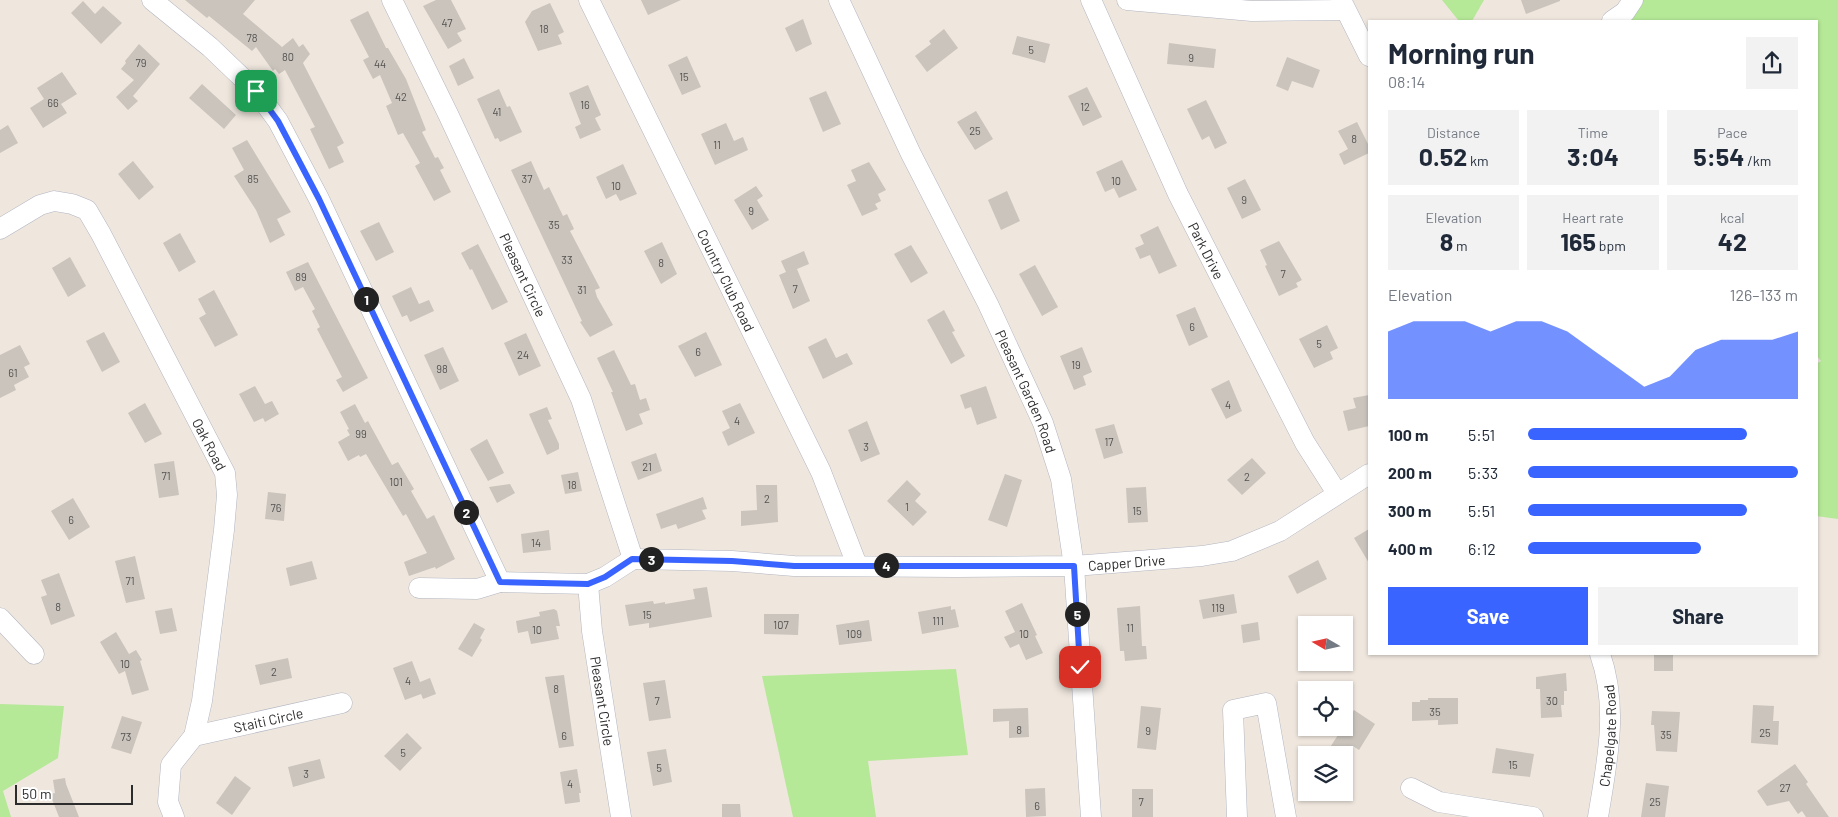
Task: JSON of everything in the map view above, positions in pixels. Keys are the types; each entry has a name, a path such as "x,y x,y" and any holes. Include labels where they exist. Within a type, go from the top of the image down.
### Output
{"street":[{"path":"152,0 210,47 256,91 278,121 319,199 500,582"},
{"name":"Pleasant Circle","path":"392,0 448,114 581,399 632,559"},
{"name":"Country Club Road","path":"589,0 821,472 857,565"},
{"name":"Pleasant Garden Road","path":"839,0 911,154 988,304 1043,423 1061,479 1074,566 1091,817"},
{"name":"Park Drive","path":"1091,0 1178,194 1305,443 1337,493"},
{"path":"1127,0 1252,11 1342,5 1368,54"},
{"path":"1613,20 1625,12 1633,0"},
{"name":"Oak Road","path":"0,229 40,205 54,201 72,204 87,210 225,473 227,495 224,530 202,702 194,736 171,766 168,802 174,817"},
{"name":"Capper Drive","path":"632,559 712,560 794,566 1074,566 1202,556 1232,551 1280,531 1368,475"},
{"path":"419,588 477,589 500,582 588,584 605,577 632,559"},
{"name":"Pleasant Circle","path":"588,584 592,631 621,817"},
{"path":"0,618 34,654"},
{"name":"Chapelgate Road","path":"1598,817 1609,750 1611,712 1605,669 1600,655"},
{"name":"Staiti Circle","path":"194,736 342,703"},
{"path":"1238,817 1233,710 1266,704 1286,817"},
{"path":"1411,788 1439,802 1533,817"}],"green space":[{"path":"1442,0 1484,0 1473,20 1458,20"},
{"path":"1633,0 1838,0 1838,519 1818,516 1818,363 1821,361 1818,357 1818,20 1613,20"},
{"path":"956,669 968,755 868,761 876,817 793,817 762,676"},
{"path":"0,704 64,706 58,758 3,791 11,817 0,817"}],"building":[{"path":"185,0 255,0 243,14 282,47 293,38 299,47 303,44 310,54 303,63 344,143 337,147 344,162 329,169 310,129 315,127 285,70 279,74 275,69 273,71 256,47 252,51 209,16 207,18"},
{"path":"436,0 451,0 466,29 457,33 462,41 448,49 423,6"},
{"path":"641,0 681,0 648,15"},
{"path":"1521,0 1560,0 1560,1 1526,14"},
{"path":"83,1 95,14 103,6 122,23 101,44 71,13"},
{"path":"550,3 564,32 558,35 562,44 538,51 525,22 532,11"},
{"path":"368,11 386,48 388,48 406,79 426,130 422,132 435,158 438,157 444,168 440,170 451,192 434,201 415,166 420,163 403,133 398,135 386,106 392,103 380,75 373,79 363,60 369,57 350,20"},
{"path":"803,19 812,44 796,52 785,28"},
{"path":"944,29 958,48 927,72 915,56 931,44 929,41"},
{"path":"1017,36 1050,44 1045,63 1012,54"},
{"path":"1169,43 1216,49 1214,68 1167,64"},
{"path":"139,44 160,64 133,96 138,101 128,110 116,97 134,80 121,69"},
{"path":"687,56 701,87 682,95 668,65"},
{"path":"1287,57 1320,70 1313,88 1292,81 1288,91 1276,86"},
{"path":"464,58 474,78 458,86 449,66"},
{"path":"62,72 77,94 61,104 67,113 43,128 30,108 44,99 37,88"},
{"path":"202,84 236,115 224,129 189,98"},
{"path":"588,85 601,115 595,118 601,130 580,139 575,127 581,124 569,93"},
{"path":"1087,87 1102,117 1083,126 1068,96"},
{"path":"499,89 507,107 510,106 522,132 500,142 498,138 495,139 477,99"},
{"path":"826,91 841,124 823,132 809,98"},
{"path":"1206,100 1227,143 1215,149 1209,136 1202,140 1187,109"},
{"path":"976,111 993,139 975,150 957,122"},
{"path":"1357,122 1368,144 1368,153 1344,165 1339,154 1348,149 1338,131"},
{"path":"726,123 734,141 743,137 748,150 715,165 701,134"},
{"path":"8,125 18,143 0,153 0,130"},
{"path":"247,140 291,212 277,219 285,235 270,243 256,210 234,176 244,170 232,148"},
{"path":"1122,160 1137,190 1119,198 1114,188 1105,192 1096,172"},
{"path":"133,161 154,187 139,200 118,174"},
{"path":"531,161 544,190 549,187 563,216 567,214 574,229 570,231 600,288 595,290 597,297 613,325 590,337 580,322 582,321 511,170"},
{"path":"869,162 886,190 878,194 881,201 875,204 878,209 862,216 847,185 856,181 851,170"},
{"path":"623,164 637,194 620,201 616,194 606,199 596,177"},
{"path":"1245,179 1261,210 1242,219 1227,188"},
{"path":"756,186 763,196 757,200 769,220 752,230 734,200"},
{"path":"1007,191 1020,221 1001,230 988,200"},
{"path":"379,222 394,252 376,261 360,231"},
{"path":"1158,226 1177,266 1159,274 1150,255 1140,259 1135,248 1144,244 1140,235"},
{"path":"180,233 196,262 179,272 163,243"},
{"path":"1279,241 1302,280 1296,283 1298,287 1279,296 1260,250"},
{"path":"662,242 677,274 661,284 644,251"},
{"path":"478,244 508,302 492,310 472,269 470,270 461,253"},
{"path":"911,245 928,273 911,283 894,254"},
{"path":"804,251 809,264 797,269 810,301 793,309 779,275 786,272 781,261"},
{"path":"70,257 86,286 68,297 52,268"},
{"path":"308,262 368,378 343,392 336,380 342,377 317,329 320,327 312,311 315,309 303,287 295,291 286,272"},
{"path":"1035,265 1058,307 1042,316 1019,274"},
{"path":"411,287 419,304 429,300 434,311 410,322 407,315 402,317 392,296"},
{"path":"214,290 238,335 215,347 199,318 206,314 198,299"},
{"path":"1195,307 1208,337 1189,346 1176,315"},
{"path":"944,310 955,331 952,332 965,356 951,364 927,320"},
{"path":"1327,325 1338,348 1330,352 1333,359 1314,368 1299,339"},
{"path":"104,332 120,362 102,372 86,341"},
{"path":"706,332 722,365 695,377 678,346"},
{"path":"526,333 541,366 519,376 504,343"},
{"path":"826,338 836,358 847,353 853,364 823,379 808,347"},
{"path":"20,345 30,364 24,367 29,377 14,385 16,390 0,398 0,355"},
{"path":"443,347 459,381 440,390 424,355"},
{"path":"1082,347 1092,372 1083,376 1086,385 1074,390 1060,356"},
{"path":"614,350 631,385 635,384 640,400 646,398 650,410 639,414 643,424 626,431 611,392 613,392 597,358"},
{"path":"1229,380 1242,411 1226,419 1211,389"},
{"path":"255,386 265,404 272,401 279,414 265,422 263,418 254,422 239,394"},
{"path":"986,386 997,418 977,425 971,407 965,409 960,395"},
{"path":"1368,395 1368,426 1348,431 1343,411 1356,408 1353,398"},
{"path":"145,403 162,434 145,443 128,413"},
{"path":"740,403 755,433 728,446 722,432 730,428 722,411"},
{"path":"355,404 365,423 368,421 392,465 398,462 414,489 411,491 427,519 434,515 455,559 436,569 435,567 409,576 404,562 427,553 406,514 403,516 366,454 360,457 359,455 348,461 338,442 350,435 340,412"},
{"path":"547,407 552,419 548,420 559,444 559,449 547,455 529,414"},
{"path":"867,421 880,454 861,462 848,430"},
{"path":"1114,424 1123,453 1104,459 1095,429"},
{"path":"487,439 504,473 488,481 470,449"},
{"path":"656,453 662,471 638,480 631,462"},
{"path":"1252,458 1266,473 1242,495 1227,480"},
{"path":"174,461 179,495 159,498 154,464"},
{"path":"578,472 582,491 565,494 561,475"},
{"path":"1005,474 1022,480 1007,527 988,520"},
{"path":"907,480 921,494 915,501 927,512 913,526 887,501"},
{"path":"510,484 515,493 497,503 489,487"},
{"path":"756,485 777,485 778,522 741,526 741,511 757,510"},
{"path":"1146,487 1148,522 1128,523 1126,488"},
{"path":"268,492 286,494 284,521 265,519"},
{"path":"703,497 707,509 702,510 706,519 678,529 676,524 661,529 656,514"},
{"path":"73,498 90,527 69,540 51,511"},
{"path":"549,530 551,550 523,553 521,534"},
{"path":"1368,530 1368,561 1354,538"},
{"path":"135,556 145,599 126,603 115,561"},
{"path":"1318,560 1327,579 1297,594 1288,576"},
{"path":"312,561 317,579 290,586 286,568"},
{"path":"59,573 75,616 51,625 41,597 47,595 41,580"},
{"path":"707,587 712,617 649,628 649,623 629,626 625,605 653,601 654,604 665,602 665,604 695,599 693,589"},
{"path":"1234,594 1237,613 1203,619 1199,600"},
{"path":"1022,603 1043,653 1026,660 1019,644 1010,648 1004,637 1015,632 1005,611"},
{"path":"951,606 951,610 955,609 959,627 922,634 918,612"},
{"path":"1140,606 1142,646 1146,646 1147,659 1125,661 1124,651 1120,651 1117,608"},
{"path":"172,608 177,631 160,634 155,611"},
{"path":"554,609 557,611 560,626 556,626 559,639 531,644 528,631 518,633 516,621 540,616 539,612"},
{"path":"764,614 799,614 798,635 764,634"},
{"path":"869,620 872,641 839,645 836,625"},
{"path":"1258,622 1260,640 1243,643 1241,625"},
{"path":"474,623 485,629 480,638 482,640 472,657 458,649"},
{"path":"116,632 129,654 136,650 142,660 140,661 149,690 132,695 125,671 119,674 100,642"},
{"path":"1654,655 1673,655 1673,671 1654,671"},
{"path":"288,658 292,678 260,685 255,665"},
{"path":"412,661 420,682 430,678 436,694 423,699 421,694 405,700 393,668"},
{"path":"1566,673 1567,691 1564,691 1564,705 1561,705 1562,717 1541,718 1540,689 1536,689 1536,677"},
{"path":"564,675 574,746 559,748 545,677"},
{"path":"665,680 671,718 649,721 643,683"},
{"path":"1428,698 1458,698 1458,724 1438,725 1438,720 1412,721 1412,702 1428,700"},
{"path":"1753,705 1774,706 1773,721 1779,721 1778,745 1751,743"},
{"path":"1141,706 1161,708 1156,750 1137,748"},
{"path":"1028,708 1029,737 1009,738 1009,721 993,722 993,709"},
{"path":"1354,710 1375,724 1359,750 1353,746 1331,746 1337,736 1353,736"},
{"path":"1652,711 1680,712 1677,752 1656,751 1654,725 1651,725"},
{"path":"122,716 142,722 131,754 111,748"},
{"path":"407,733 422,748 400,771 384,756"},
{"path":"1496,748 1534,754 1530,777 1492,773"},
{"path":"666,749 672,782 653,786 647,752"},
{"path":"320,759 325,778 293,787 288,767"},
{"path":"1795,764 1808,782 1806,784 1829,817 1806,817 1802,811 1798,814 1789,801 1767,806 1757,791"},
{"path":"577,769 581,793 579,793 580,802 565,804 560,772"},
{"path":"235,776 251,788 232,815 216,803"},
{"path":"65,778 79,817 59,817 50,794 55,793 53,780"},
{"path":"1646,783 1669,786 1665,817 1641,817"},
{"path":"1045,788 1046,816 1026,817 1025,789"},
{"path":"1132,789 1153,789 1153,817 1132,817"},
{"path":"722,804 740,804 741,817 722,817"}],"route":[{"path":"256,91 278,121 319,199 500,582 588,584 605,577 632,559 732,561 794,566 1074,566 1080,667"}]}
